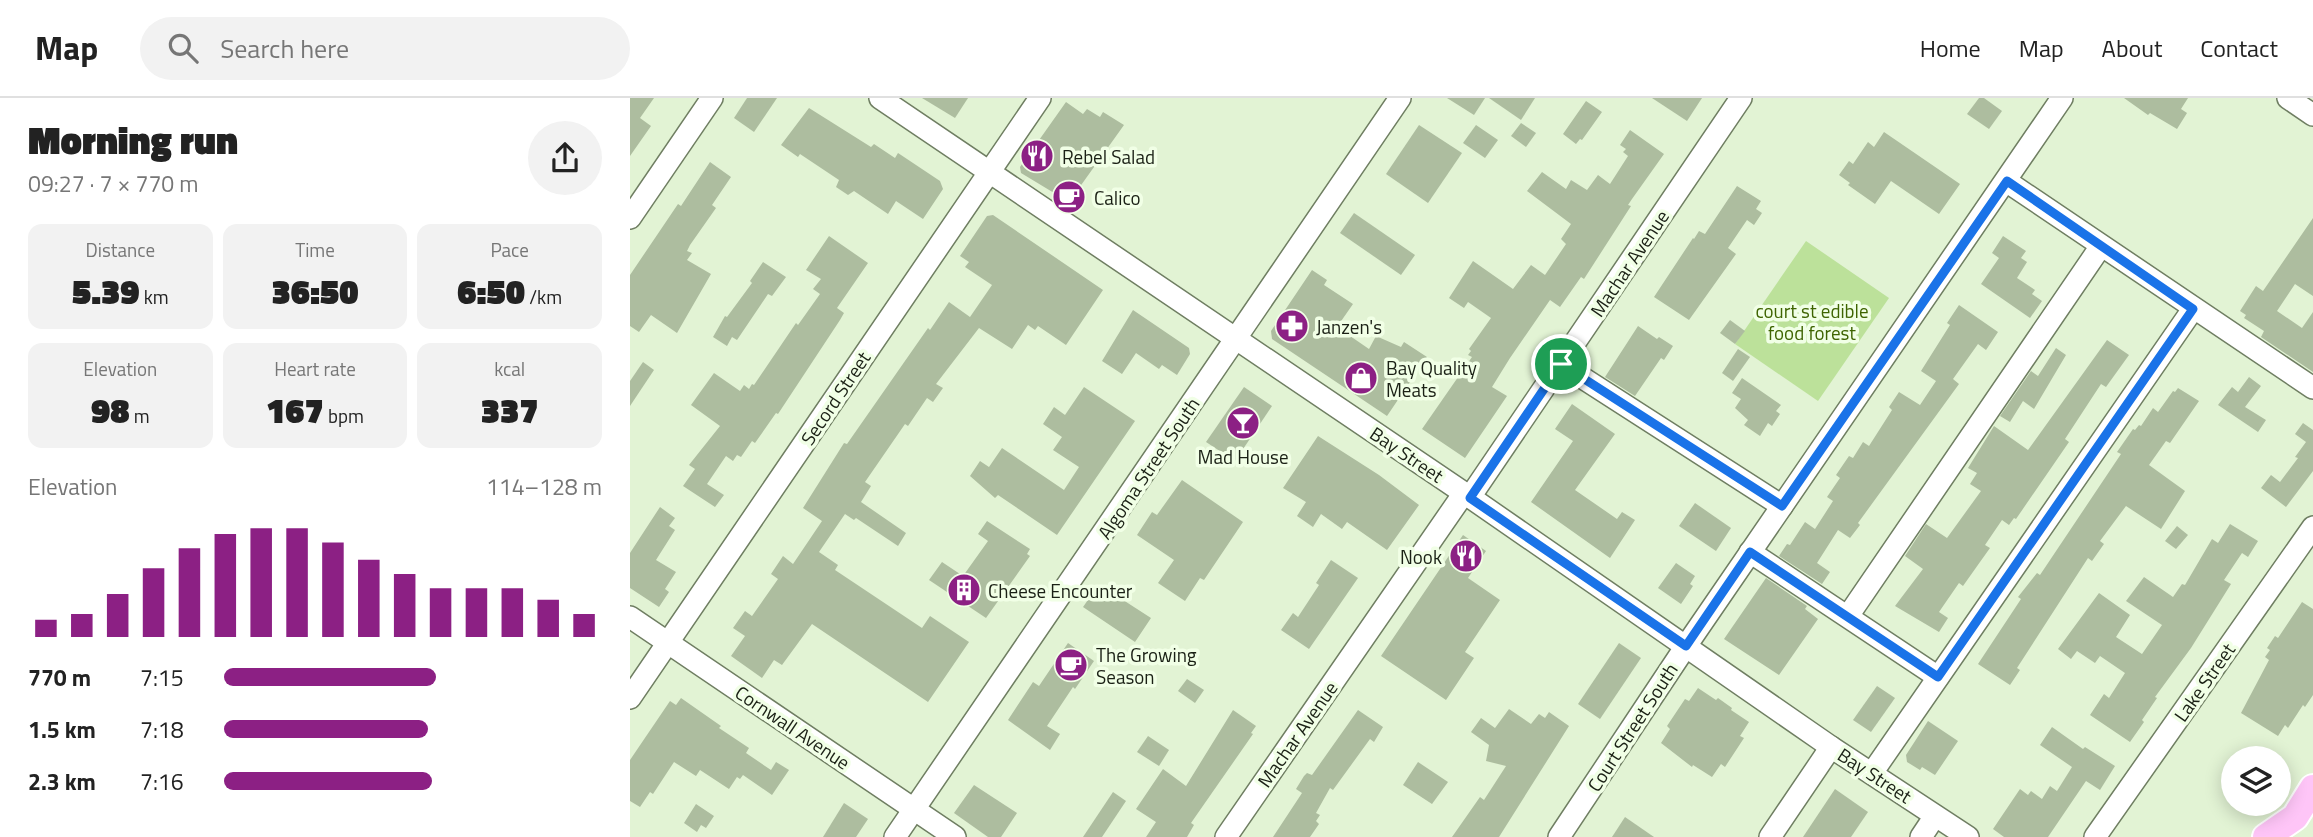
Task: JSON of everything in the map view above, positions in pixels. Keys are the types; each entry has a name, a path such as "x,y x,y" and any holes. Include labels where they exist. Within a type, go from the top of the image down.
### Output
{"main road":[{"path":"2266,837 2304,816 2313,788"}],"street":[{"path":"630,218 712,98"},
{"name":"Bay Street","path":"880,98 1467,495 1831,747 1968,837"},
{"name":"Secord Street","path":"630,698 1040,98"},
{"name":"Algoma Street South","path":"895,837 1400,98"},
{"name":"Machar Avenue","path":"1226,837 1561,364 1741,98"},
{"name":"Court Street South","path":"1559,837 1686,646 2062,98"},
{"path":"2288,98 2313,115"},
{"path":"2007,181 2313,388"},
{"path":"1848,616 2101,246"},
{"path":"1871,773 2193,309"},
{"path":"1561,364 1782,506"},
{"name":"Lake Street","path":"2095,837 2313,527"},
{"path":"1750,552 1938,677"},
{"name":"Cornwall Avenue","path":"630,617 955,837"},
{"path":"1770,837 1831,747"},
{"path":"1921,837 1935,816"}],"green space":[{"name":"court st edible food forest","path":"1806,241 1889,298 1818,401 1735,344"}],"building":[{"path":"630,98 654,98 640,118 651,126 630,156"},
{"path":"747,98 777,98 754,132 734,118"},
{"path":"922,98 968,98 955,118"},
{"path":"1447,98 1485,98 1474,115"},
{"path":"1489,98 1535,98 1521,120"},
{"path":"1652,98 1702,98 1687,121"},
{"path":"1979,98 1984,98 2002,111 1989,129 1967,114"},
{"path":"2124,98 2188,98 2181,109 2187,113 2177,129 2150,113 2148,115"},
{"path":"1586,101 1602,112 1582,140 1576,144 1563,134"},
{"path":"1066,102 1083,114 1087,109 1100,117 1103,112 1124,125 1069,202 1021,173 1020,167"},
{"path":"809,108 871,147 874,144 895,158 898,153 940,181 943,189 923,219 896,201 888,214 854,191 848,195 836,187 839,180 800,154 798,157 781,145"},
{"path":"1521,123 1536,133 1526,147 1511,136"},
{"path":"1419,125 1462,153 1428,203 1386,174"},
{"path":"1476,125 1498,140 1485,158 1463,143"},
{"path":"1630,130 1664,154 1628,205 1631,206 1584,279 1581,277 1560,307 1550,300 1510,358 1492,387 1507,396 1465,458 1422,429 1472,357 1468,355 1471,351 1469,349 1491,318 1468,302 1464,308 1449,298 1473,261 1513,289 1531,265 1545,275 1566,244 1561,239 1571,224 1527,191 1542,172 1566,189 1571,180 1587,190 1598,175 1610,184 1628,156 1623,152 1626,149 1620,145"},
{"path":"1884,132 1960,184 1939,214 1891,181 1875,204 1848,185 1850,183 1839,175 1849,161 1853,164 1868,142 1874,147"},
{"path":"710,162 731,177 712,205 716,208 690,245 687,251 692,253 687,260 711,274 677,333 651,315 639,332 630,326 630,275"},
{"path":"1737,186 1761,201 1756,209 1762,213 1754,225 1747,220 1728,248 1736,254 1689,320 1654,297 1693,238 1699,231 1705,234"},
{"path":"1354,213 1415,255 1401,275 1340,233"},
{"path":"993,215 1103,290 1066,345 1038,326 1035,330 1028,325 1012,349 979,328 936,384 943,388 933,402 927,398 908,426 905,424 865,482 871,486 861,502 906,533 898,546 856,518 854,520 845,514 819,552 838,565 835,570 922,628 930,616 969,642 928,702 812,624 782,665 774,660 762,678 731,656 745,636 733,628 745,611 752,616 778,579 771,574 783,556 793,564 822,521 803,508 844,443 847,444 928,328 930,330 949,302 970,317 992,285 965,267 969,262 960,256 987,216"},
{"path":"2313,218 2313,296 2295,284 2277,311 2302,328 2313,312 2313,372 2261,337 2264,331 2244,318 2246,315 2240,311 2256,286 2263,291"},
{"path":"829,236 868,263 837,308 844,313 840,320 778,414 776,413 755,443 752,441 741,457 737,455 733,461 726,456 707,484 724,495 715,507 683,486 695,469 689,465 720,426 691,405 714,373 740,391 744,385 749,389 754,385 796,323 798,325 820,294 813,289 821,279 806,270"},
{"path":"2003,236 2026,251 2021,258 2027,262 2017,278 2035,290 2032,294 2042,301 2030,318 1981,284 1999,258 1992,253"},
{"path":"763,262 786,277 772,296 768,294 737,340 732,337 727,346 713,337 725,316 727,317 752,283 750,281"},
{"path":"1312,270 1327,280 1324,285 1353,304 1337,327 1369,349 1376,336 1401,347 1404,342 1427,357 1387,416 1272,339 1271,331"},
{"path":"1959,305 1998,332 1986,350 1978,344 1953,379 1959,384 1858,523 1860,525 1850,538 1838,530 1817,563 1830,572 1822,584 1779,556 1805,522 1815,529 1833,501 1827,497 1840,478 1836,475 1849,456 1853,458 1863,442 1869,446 1892,410 1889,407 1899,392 1920,405 1936,381 1921,371 1950,325 1947,323"},
{"path":"1133,310 1189,348 1190,354 1177,375 1162,365 1159,369 1136,353 1122,374 1102,361"},
{"path":"1730,320 1745,331 1735,344 1720,333"},
{"path":"1638,326 1673,346 1664,360 1661,358 1635,396 1605,377"},
{"path":"2107,340 2129,355 2106,387 2101,384 2065,439 2069,442 2016,519 2009,525 2002,520 1985,545 1990,548 1963,586 1959,583 1939,612 1948,618 1939,632 1895,606 1923,569 1905,556 1926,524 1947,538 1981,491 1970,484 1977,473 1968,468 1994,426 2028,450"},
{"path":"2056,348 2066,355 2034,409 2023,401 2010,422 2000,416 2031,371 2038,376"},
{"path":"1738,349 1750,357 1733,381 1722,373"},
{"path":"643,362 654,370 630,406 630,381"},
{"path":"2249,377 2261,386 2245,407 2266,420 2258,432 2218,405 2232,387 2238,392"},
{"path":"1742,378 1781,405 1776,411 1780,414 1772,426 1768,423 1760,436 1744,425 1748,420 1735,408 1741,399 1732,393"},
{"path":"1084,387 1135,421 1057,535 998,495 995,498 970,476 980,461 989,467 1002,448 1064,490 1079,467 1053,450 1062,437 1043,424 1054,407 1065,415"},
{"path":"1244,387 1272,406 1235,461 1206,442"},
{"path":"2178,388 2199,401 2170,443 2166,441 2149,465 2185,491 2161,529 2126,506 2100,541 2104,544 2092,561 2088,558 2017,668 2020,670 2010,685 1978,664 2021,599 2018,597 2037,573 2040,575 2121,454 2117,452 2133,429 2141,426 2153,408 2158,412"},
{"path":"1572,404 1615,434 1575,490 1617,519 1622,512 1635,520 1610,558 1531,502 1573,441 1555,429"},
{"path":"2303,423 2313,430 2313,471 2286,507 2261,488 2271,475 2280,482 2298,458 2295,457 2306,442 2295,434"},
{"path":"1318,436 1379,475 1419,505 1387,550 1347,522 1342,529 1321,514 1313,527 1297,516 1306,502 1283,488"},
{"path":"1182,480 1243,522 1204,580 1200,578 1185,601 1158,583 1174,560 1137,535 1152,512 1157,515"},
{"path":"1695,503 1731,528 1716,551 1679,526"},
{"path":"660,507 675,518 669,526 675,530 656,560 676,572 665,589 669,592 659,607 630,588 630,553"},
{"path":"987,521 1030,549 1027,554 1030,556 986,618 929,580 942,562 963,576 988,541 978,534"},
{"path":"2230,524 2258,541 2248,557 2242,553 2224,580 2231,584 2191,648 2155,697 2157,698 2142,720 2144,722 2130,742 2090,715 2104,694 2109,698 2125,673 2100,656 2095,663 2077,651 2071,659 2058,649 2099,593 2130,615 2116,637 2142,654 2162,625 2126,601 2144,577 2173,597 2182,584 2185,585 2212,539 2218,543"},
{"path":"2177,526 2188,535 2176,549 2165,541"},
{"path":"1463,535 1486,551 1468,578 1500,600 1465,652 1474,658 1446,700 1381,656"},
{"path":"1331,560 1358,578 1309,649 1281,630 1293,613 1298,617 1319,585 1316,583"},
{"path":"1676,563 1695,576 1690,584 1693,586 1681,604 1658,588"},
{"path":"1766,578 1807,606 1805,609 1818,619 1779,675 1724,639"},
{"path":"1103,587 1151,618 1135,642 1083,607 1095,590 1100,592"},
{"path":"2302,602 2313,609 2313,695 2288,728 2285,725 2278,736 2241,713 2269,660 2265,657 2270,650 2267,648 2275,636 2278,638"},
{"path":"1068,643 1094,661 1047,726 1060,734 1050,750 1008,720 1033,682 1039,686"},
{"path":"1619,643 1641,658 1600,719 1578,704"},
{"path":"1187,679 1204,690 1195,703 1178,691"},
{"path":"1877,686 1895,698 1871,732 1853,720"},
{"path":"1698,688 1716,700 1718,698 1749,722 1740,736 1744,738 1725,767 1721,764 1712,777 1693,765 1692,767 1661,743 1670,729 1667,726 1685,699 1689,701"},
{"path":"681,698 749,748 746,753 771,770 776,762 789,770 772,795 743,775 740,779 737,777 729,789 700,770 696,776 674,762 653,794 650,792 640,807 630,801 630,760 670,701 676,705"},
{"path":"1509,709 1531,724 1539,714 1545,718 1549,712 1569,726 1499,837 1452,837 1480,797 1484,800 1506,766 1486,761 1489,745 1471,732 1481,718 1495,728"},
{"path":"1233,710 1256,726 1191,823 1194,825 1187,837 1146,837 1156,822 1136,809 1163,769 1186,786"},
{"path":"1358,710 1383,727 1374,742 1370,739 1333,790 1330,788 1316,813 1320,815 1316,821 1319,824 1310,837 1273,837 1302,793 1296,789 1304,776 1307,773 1312,775"},
{"path":"1928,721 1958,741 1935,775 1907,762 1906,755"},
{"path":"2052,727 2083,749 2085,747 2115,766 2100,790 2086,781 2048,837 2004,837 1993,829 2020,789 2028,795 2031,791 2042,799 2050,786 2057,791 2072,767 2040,745"},
{"path":"1148,736 1169,750 1159,766 1137,752"},
{"path":"1418,762 1448,782 1432,804 1403,785"},
{"path":"974,785 1017,813 1001,837 988,837 954,813"},
{"path":"1835,789 1868,812 1851,837 1803,837"},
{"path":"1113,792 1126,801 1102,837 1083,837"},
{"path":"844,803 868,819 856,837 823,837"},
{"path":"696,804 714,816 706,828 701,825 697,832 684,823"},
{"path":"1625,817 1654,837 1612,837"}],"place":[{"name":"Rebel Salad","path":"1037,156"},
{"name":"Calico","path":"1069,197"},
{"name":"Janzen's","path":"1292,326"},
{"name":"Bay Quality Meats","path":"1361,378"},
{"name":"Mad House","path":"1243,423"},
{"name":"Nook","path":"1466,556"},
{"name":"Cheese Encounter","path":"964,590"},
{"name":"The Growing Season","path":"1071,665"}],"route":[{"path":"2007,181 2193,309 1938,677 1750,552 1686,646 1470,498 1561,364 1782,506 2007,181"}]}
